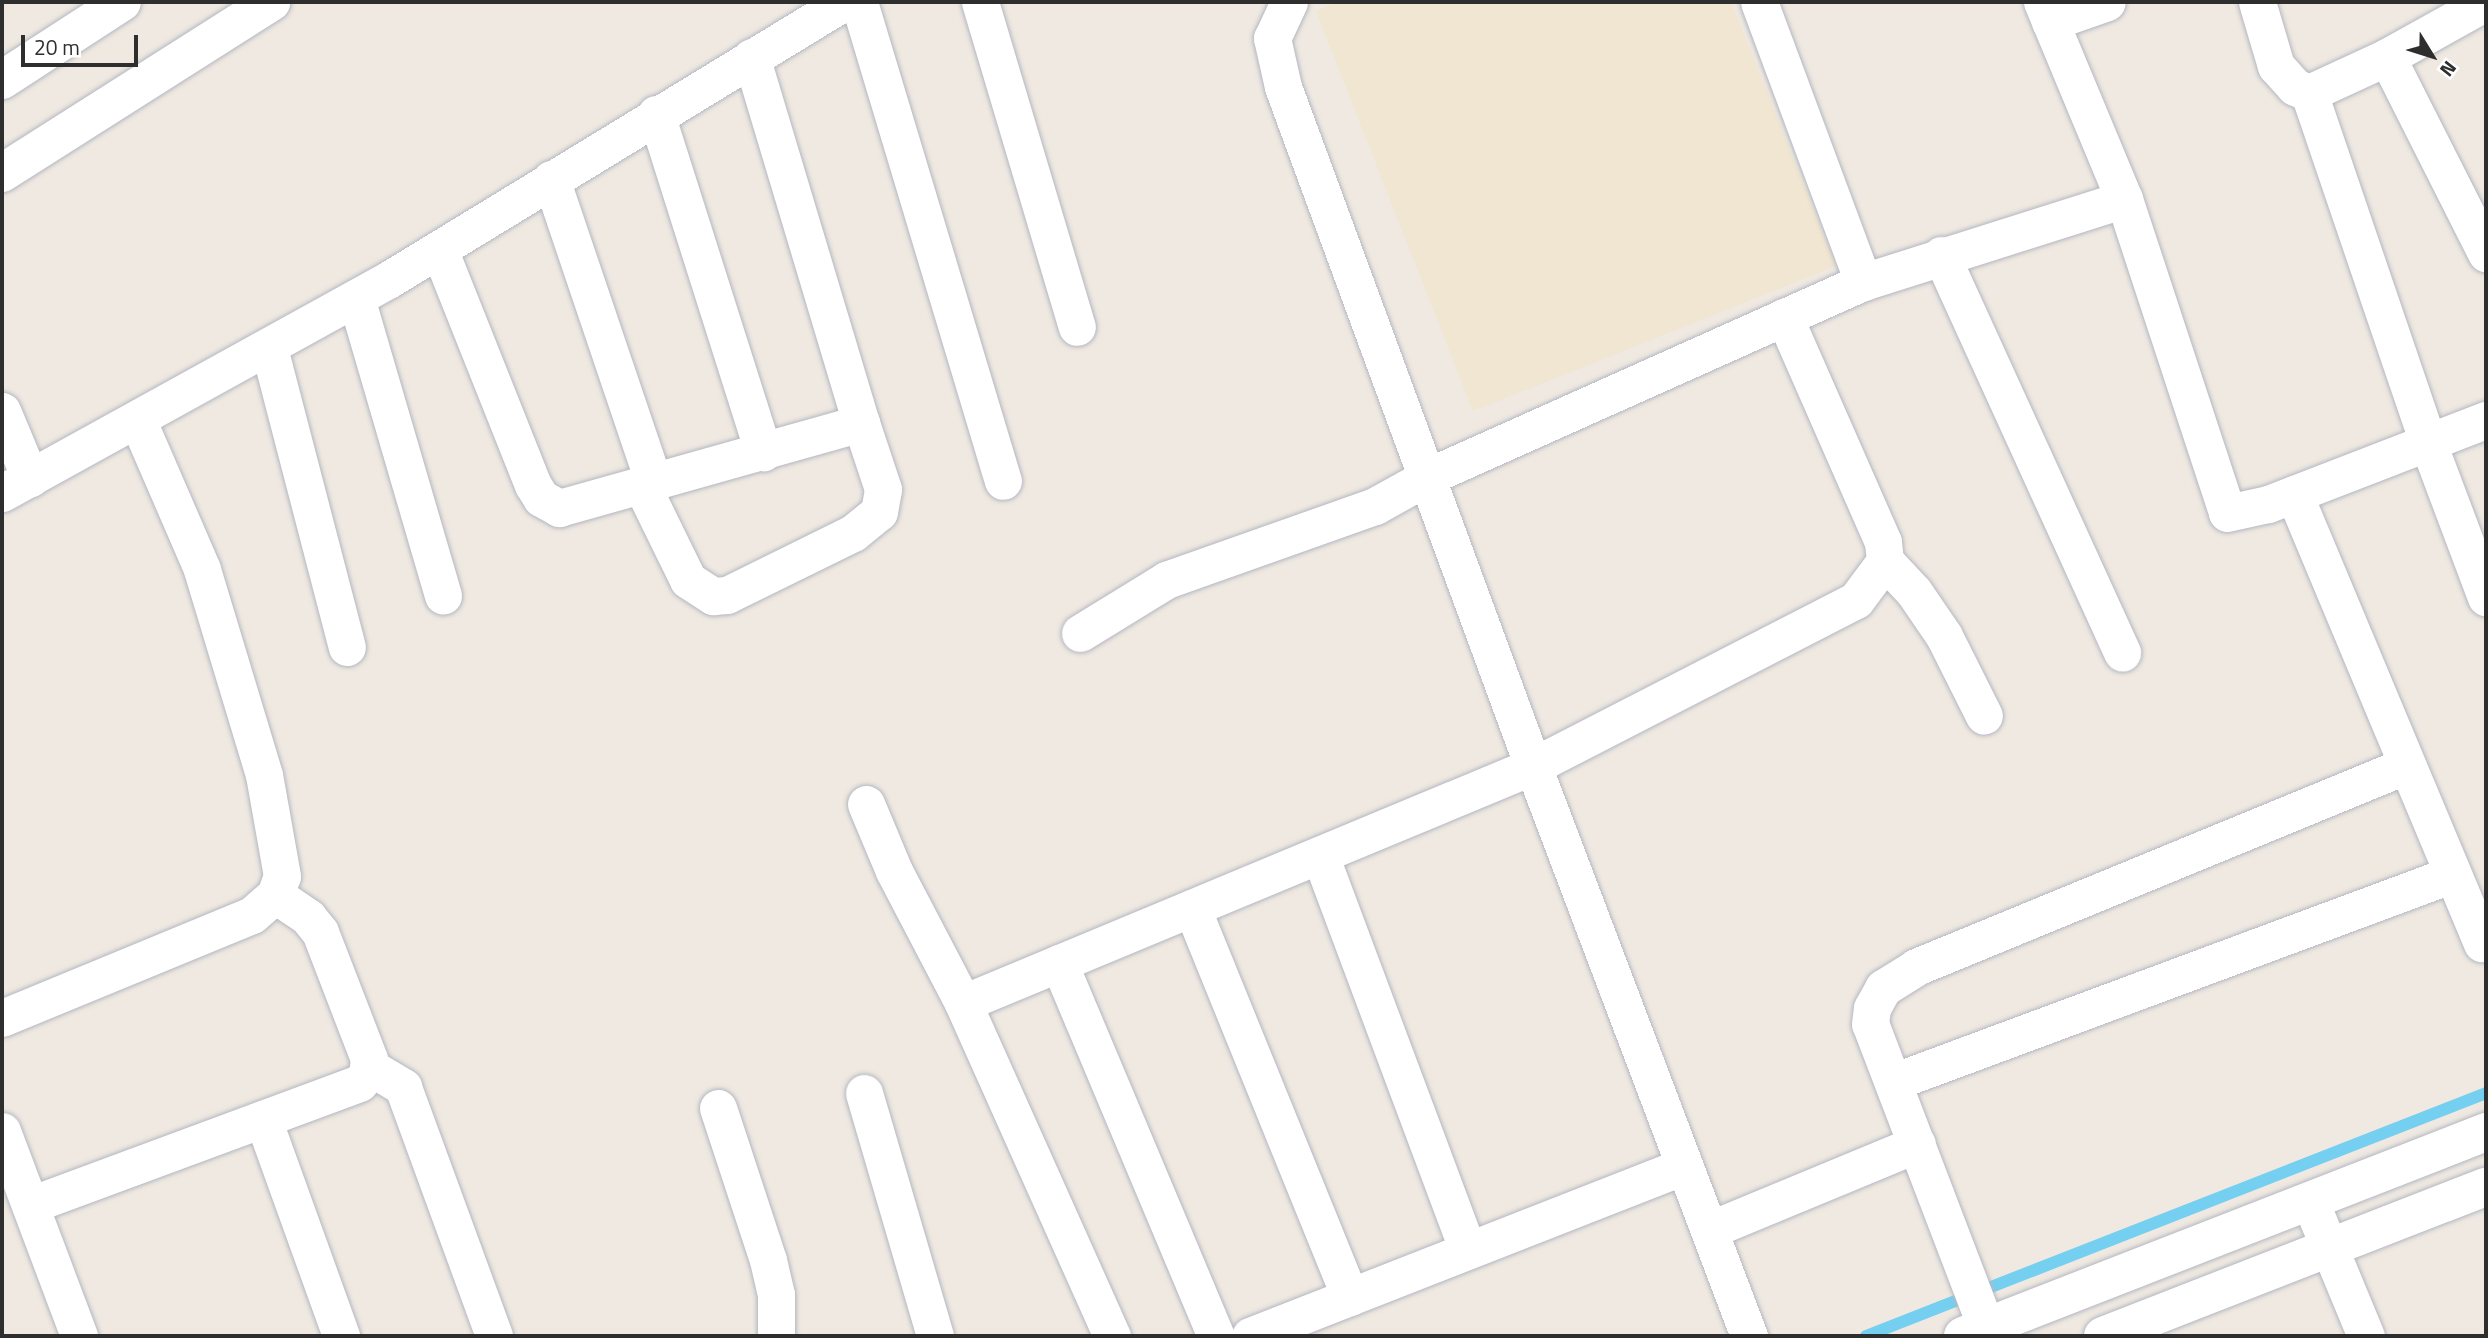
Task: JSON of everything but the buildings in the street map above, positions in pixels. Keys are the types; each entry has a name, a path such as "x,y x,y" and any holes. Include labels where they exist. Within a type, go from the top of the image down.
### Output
{"street":[{"path":"2,80 122,2"},
{"path":"2,173 271,2"},
{"path":"2,411 16,485 138,421 356,299 844,2"},
{"path":"859,2 1003,481"},
{"path":"980,2 1077,327"},
{"path":"1289,2 1272,38 1283,88 1533,766 1749,1336"},
{"path":"1759,2 1863,282"},
{"path":"2108,2 2046,12 2124,199 2227,513 2294,494 2486,420"},
{"path":"2258,2 2276,66 2295,87 2309,93 2387,57 2486,2"},
{"path":"551,179 649,486 688,580 713,596 727,594 853,533 879,512 883,489 751,57"},
{"path":"2387,57 2486,253"},
{"path":"2309,93 2428,443 2486,597"},
{"path":"656,114 763,452"},
{"path":"1080,634 1166,580 1375,506 1427,477 1863,282 2124,199"},
{"path":"439,249 541,498 569,509 861,423"},
{"path":"1941,255 2122,653"},
{"path":"356,299 443,596"},
{"path":"1784,317 1883,542 1885,561 1914,592 1944,636 1984,716"},
{"path":"269,348 347,647"},
{"path":"2,1017 251,915 275,895 282,876 264,775 198,557 138,421"},
{"path":"2294,494 2485,946"},
{"path":"963,1003 1533,766 1856,600 1885,561"},
{"path":"2407,765 1898,977 1883,988 1871,1008 1870,1024 1917,1144 1974,1332 2486,1132"},
{"path":"866,804 894,872 963,1003 1112,1336"},
{"path":"1320,855 1468,1250"},
{"path":"1894,1082 2453,874"},
{"path":"275,895 308,917 320,932 370,1068 403,1087 494,1336"},
{"path":"1192,908 1350,1297"},
{"path":"1059,963 1216,1336"},
{"path":"30,1205 359,1083 370,1068"},
{"path":"863,1093 935,1336"},
{"path":"718,1108 768,1260 776,1294 776,1336"},
{"path":"263,1119 341,1336"},
{"path":"2,1131 79,1336"},
{"path":"1709,1230 1917,1144"},
{"path":"1250,1336 1684,1166"},
{"path":"2103,1336 2486,1187"},
{"path":"2310,1201 2366,1336"}],"shaded area":[{"path":"1338,2 1731,2 1836,266 1473,411 1316,11"}],"waterway":[{"path":"1866,1336 2486,1093"}]}
